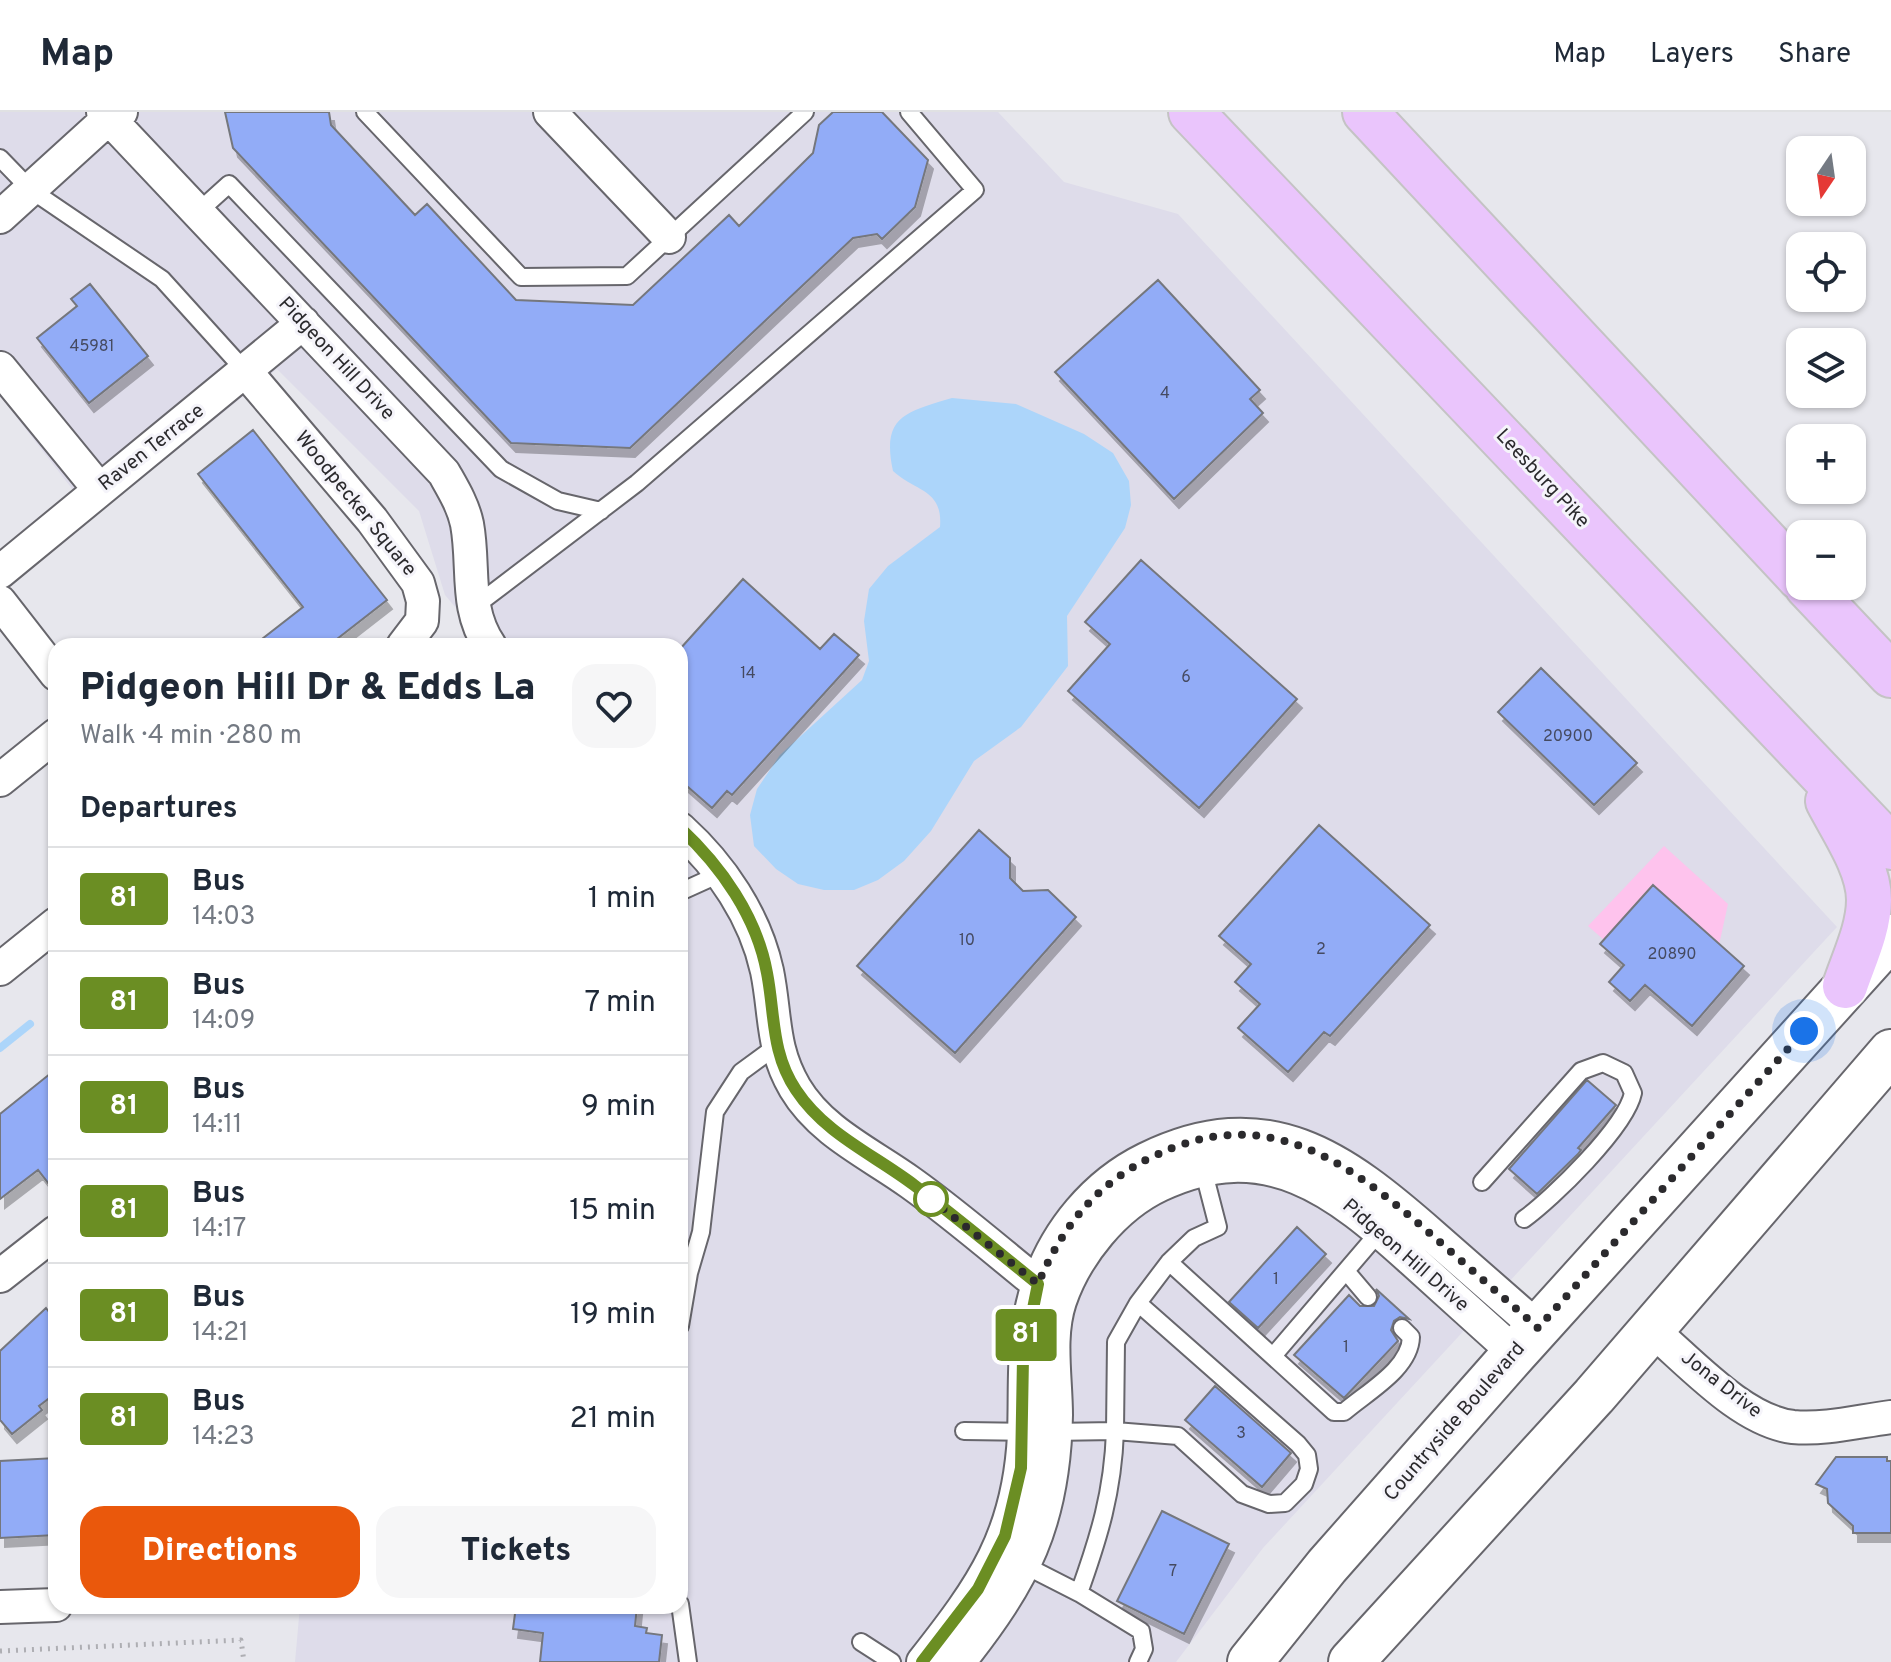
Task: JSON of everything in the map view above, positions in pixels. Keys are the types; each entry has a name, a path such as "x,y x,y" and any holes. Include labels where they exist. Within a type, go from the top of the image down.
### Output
{"highway":[{"name":"Leesburg Pike","path":"1191,112 1891,847"},
{"path":"1365,112 1786,563"},
{"path":"1820,600 1891,675"},
{"path":"1804,756 1864,874 1869,891 1864,929 1845,986"}],"street":[{"path":"550,112 669,237"},
{"path":"0,217 111,114"},
{"name":"Pidgeon Hill Drive","path":"111,114 198,212 444,473 461,504 467,524 473,608 484,638"},
{"name":"Raven Terrace","path":"0,572 99,489 247,373 303,323"},
{"path":"0,368 99,489"},
{"name":"Woodpecker Square","path":"247,373 372,520 418,583 423,601 422,621 409,638"},
{"path":"0,602 48,664"},
{"path":"0,780 48,741"},
{"path":"688,837 722,873 753,926 767,971 775,1047 796,1090 828,1127 912,1184 1049,1293"},
{"path":"0,969 48,930"},
{"name":"Countryside Boulevard","path":"1250,1662 1327,1566 1526,1340 1891,937"},
{"path":"1351,1662 1652,1330 1891,1052"},
{"name":"Pidgeon Hill Drive","path":"959,1662 1009,1596 1026,1566 1050,1487 1023,1358 1049,1293 1062,1235 1084,1205 1131,1167 1197,1140 1255,1136 1288,1140 1345,1166 1400,1207 1526,1340"},
{"name":"Pidgeon Hill Drive","path":"1049,1293 1112,1219 1139,1195 1203,1169 1244,1167 1279,1171 1312,1182 1340,1198 1526,1340"},
{"path":"0,1276 48,1238"},
{"name":"Jona Drive","path":"1652,1330 1754,1416 1792,1427 1815,1428 1891,1417"},
{"name":"Pidgeon Hill Drive","path":"923,1662 978,1589 998,1556 1040,1432"},
{"path":"0,1607 48,1605"}],"lane":[{"path":"365,112 521,277 627,276 805,112"},
{"path":"473,608 601,511 975,190 909,112"},
{"path":"0,158 31,190 162,279 247,373"},
{"path":"198,212 229,184 501,469 558,501 601,511"},
{"path":"688,888 722,873"},
{"path":"688,1279 701,1232 715,1112 741,1072 775,1047"},
{"path":"1482,1182 1581,1071 1603,1063 1624,1073 1633,1093 1626,1113 1549,1201 1524,1219"},
{"path":"1079,1593 1102,1528 1113,1480 1116,1342 1138,1303 1169,1262 1194,1238 1218,1227 1203,1169"},
{"path":"1273,1356 1380,1231"},
{"path":"1169,1262 1334,1412 1344,1412 1404,1362 1411,1349 1411,1337 1402,1328"},
{"path":"1346,1271 1368,1297"},
{"path":"964,1431 1115,1431 1178,1436 1253,1501 1285,1503 1304,1484 1309,1469 1307,1455 1138,1303"},
{"path":"1026,1566 1079,1593 1141,1631 1144,1649 1138,1662"},
{"path":"681,1614 688,1662"},
{"path":"861,1642 892,1662"}],"path":[{"path":"0,1651 241,1640 244,1662"}],"shaded area":[{"path":"0,112 998,112 1064,182 1178,214 1837,927 1263,1548 1176,1662 295,1662 299,1614 688,1614 688,638 481,638 445,595 419,511 277,369 94,517 0,396"},
{"path":"1664,846 1728,904 1719,945 1653,885 1604,940 1588,926"}],"water":[{"path":"952,398 1016,404 1084,434 1113,453 1129,481 1131,505 1125,528 1067,616 1068,666 1021,727 974,761 931,831 904,861 878,880 854,890 824,890 798,884 776,869 754,846 750,815 757,789 780,755 862,680 869,661 864,621 869,589 888,566 940,527 940,515 933,498 893,471 891,438 894,427 910,413"}],"building":[{"path":"225,112 329,112 331,125 415,215 427,204 516,300 633,305 729,215 739,226 813,153 819,125 833,112 882,112 928,160 915,207 882,239 877,234 853,238 630,448 511,443 233,148"},
{"path":"1158,280 1260,390 1250,399 1263,413 1174,499 1055,372"},
{"path":"90,284 148,356 89,403 37,338 77,306 71,299"},
{"path":"253,430 387,600 338,638 263,638 303,607 198,474"},
{"path":"1141,560 1297,699 1199,808 1068,691 1110,644 1085,622"},
{"path":"743,579 820,649 834,634 859,655 732,795 727,791 712,808 688,787 688,640"},
{"path":"1541,668 1637,763 1594,805 1498,712"},
{"path":"1319,825 1430,925 1330,1036 1324,1032 1288,1072 1238,1028 1260,1004 1235,982 1251,964 1219,936"},
{"path":"979,830 1010,858 1010,878 1023,891 1048,890 1076,917 955,1053 857,966"},
{"path":"1653,885 1744,966 1692,1026 1645,985 1630,1001 1609,982 1624,965 1600,944"},
{"path":"48,1075 48,1183 38,1170 0,1199 0,1114"},
{"path":"1587,1080 1616,1105 1578,1148 1581,1150 1578,1154 1537,1194 1509,1169"},
{"path":"1297,1227 1326,1254 1258,1328 1229,1302"},
{"path":"1376,1289 1409,1319 1400,1317 1394,1321 1391,1330 1398,1341 1344,1398 1294,1355 1349,1295 1360,1306 1374,1306 1379,1296"},
{"path":"46,1308 48,1399 39,1406 42,1410 12,1434 0,1420 0,1351"},
{"path":"1215,1386 1291,1453 1262,1487 1185,1420"},
{"path":"1836,1457 1887,1457 1887,1461 1891,1461 1891,1533 1853,1533 1853,1526 1828,1503 1827,1489 1816,1484"},
{"path":"48,1458 48,1535 0,1538 0,1461"},
{"path":"1162,1511 1229,1544 1184,1634 1117,1601"},
{"path":"515,1614 636,1614 635,1626 647,1628 646,1633 662,1635 659,1662 540,1662 543,1633 513,1629"}],"waterway":[{"path":"0,1048 30,1024"}],"bus line":[{"name":"81","path":"688,836 722,873 753,926 767,971 775,1047 796,1090 828,1127 912,1184 1038,1284 1027,1326 1023,1358 1021,1468 1005,1536 998,1556 978,1589 922,1662"}],"route":[{"path":"931,1199 926,1195 1038,1284 1062,1235 1084,1205 1131,1167 1162,1151 1197,1140 1255,1136 1288,1140 1322,1152 1366,1180 1538,1328 1804,1031"}]}
